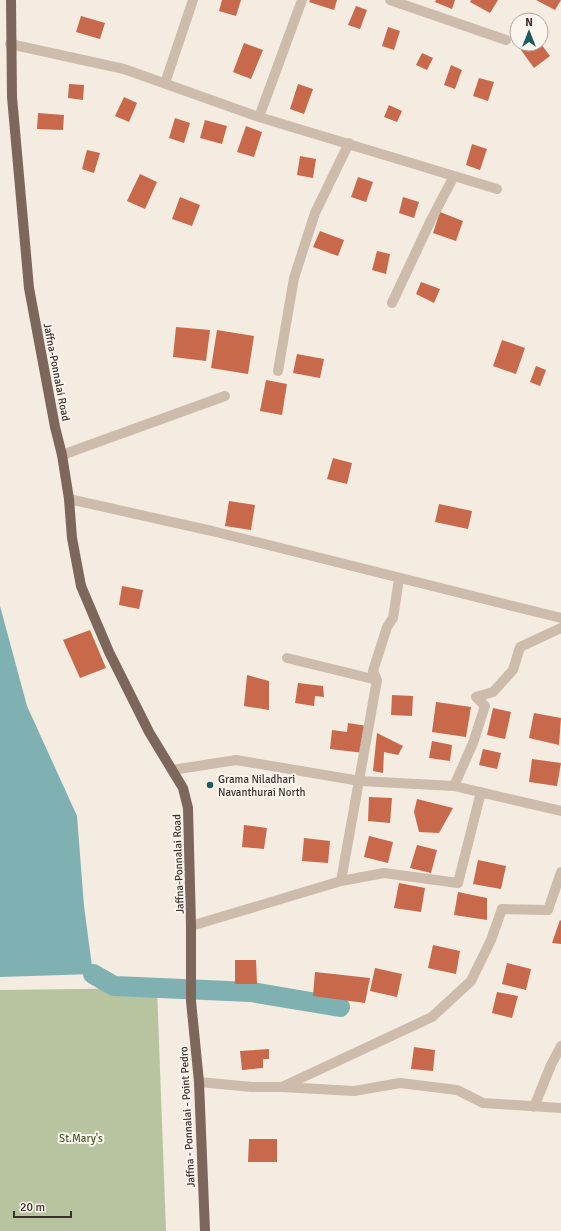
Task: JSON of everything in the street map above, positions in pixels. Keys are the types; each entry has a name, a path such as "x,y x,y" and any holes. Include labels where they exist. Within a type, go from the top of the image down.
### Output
{"main road":[{"name":"Jaffna-Ponnalai Road","path":"11,0 10,44 13,111 29,288 55,427 62,454 69,499 72,538 81,586 109,652 149,732 183,788 188,808 191,1001"},
{"name":"Jaffna - Ponnalai - Point Pedro","path":"191,1001 199,1082 205,1231"}],"street":[{"path":"165,83 193,0"},
{"path":"259,117 302,0"},
{"path":"390,0 506,40"},
{"path":"10,44 124,69 259,117 497,189"},
{"path":"278,371 294,278 315,213 349,143"},
{"path":"392,303 431,220 454,176"},
{"path":"62,454 225,396"},
{"path":"69,499 212,531 399,579 561,618"},
{"path":"341,881 377,680 373,671 387,628 393,618 399,579"},
{"path":"454,786 474,743 485,706 476,697 493,692 512,670 520,647 561,628"},
{"path":"287,658 377,680"},
{"path":"172,770 236,760 360,781 454,786 561,811"},
{"path":"191,926 341,881 384,873 458,883 481,792"},
{"path":"282,1087 432,1018 471,981 491,940 502,909 548,910 561,872"},
{"path":"534,1107 551,1065 561,1046"},
{"path":"199,1082 252,1087 354,1091 400,1082 457,1090 483,1104 561,1108"}],"green space":[{"name":"St.Mary's","path":"157,988 166,1231 0,1231 0,990"}],"water":[{"path":"0,606 27,706 77,816 84,906 93,974 0,977"}],"building":[{"path":"222,0 241,0 236,16 219,11"},
{"path":"310,0 337,0 334,10 309,2"},
{"path":"436,0 455,0 452,9 435,2"},
{"path":"471,0 498,0 490,13 470,2"},
{"path":"536,0 561,0 555,10"},
{"path":"356,6 367,10 360,29 348,25"},
{"path":"81,16 105,23 100,39 76,32"},
{"path":"388,27 400,31 394,50 382,46"},
{"path":"244,43 263,50 251,79 233,72"},
{"path":"522,52 547,52 550,56 534,68"},
{"path":"422,53 433,58 427,70 416,65"},
{"path":"451,65 462,70 455,89 444,85"},
{"path":"479,78 494,82 488,101 473,96"},
{"path":"69,84 84,85 83,100 68,98"},
{"path":"298,84 313,89 304,114 290,109"},
{"path":"124,97 137,103 129,122 115,116"},
{"path":"389,105 402,111 397,122 384,117"},
{"path":"38,113 64,115 63,130 37,129"},
{"path":"175,118 190,123 184,143 169,138"},
{"path":"205,120 227,126 222,144 200,138"},
{"path":"246,126 262,132 254,157 237,152"},
{"path":"472,144 487,149 480,170 466,165"},
{"path":"87,150 100,153 94,173 82,169"},
{"path":"300,156 316,159 313,178 297,175"},
{"path":"140,174 157,182 145,209 127,201"},
{"path":"358,177 373,182 366,202 351,197"},
{"path":"180,197 200,205 192,226 172,219"},
{"path":"403,197 419,202 414,218 399,213"},
{"path":"440,212 463,221 456,241 433,233"},
{"path":"320,231 344,240 338,256 313,247"},
{"path":"377,251 390,254 386,274 372,270"},
{"path":"421,282 440,289 434,303 416,294"},
{"path":"176,327 210,330 206,361 173,357"},
{"path":"217,330 254,336 248,374 211,368"},
{"path":"502,340 525,348 516,374 493,366"},
{"path":"297,354 324,359 320,378 293,373"},
{"path":"536,366 546,370 540,386 530,382"},
{"path":"266,380 287,384 282,415 260,411"},
{"path":"333,458 352,463 347,484 327,479"},
{"path":"229,501 255,505 251,530 225,526"},
{"path":"439,504 472,511 468,529 435,522"},
{"path":"122,586 143,590 139,609 119,605"},
{"path":"90,630 106,668 80,678 63,640"},
{"path":"247,675 269,681 269,710 244,706"},
{"path":"298,683 323,686 324,697 315,696 314,706 295,703"},
{"path":"392,695 413,696 412,716 391,715"},
{"path":"436,702 471,707 466,737 432,732"},
{"path":"493,708 511,712 505,739 487,735"},
{"path":"534,713 561,718 559,745 529,738"},
{"path":"348,723 367,726 364,753 330,749 332,730 347,732"},
{"path":"377,733 403,746 398,755 384,752 383,773 373,771"},
{"path":"432,741 452,745 450,761 429,758"},
{"path":"483,749 501,753 497,769 479,765"},
{"path":"532,759 561,763 557,786 529,782"},
{"path":"369,797 392,798 390,823 368,821"},
{"path":"417,799 453,808 439,833 419,832 414,812"},
{"path":"244,825 267,828 264,849 242,847"},
{"path":"369,836 393,842 388,863 364,857"},
{"path":"304,838 330,841 328,863 302,861"},
{"path":"417,845 437,850 431,873 410,868"},
{"path":"478,860 506,866 501,889 473,884"},
{"path":"399,883 425,888 421,912 394,908"},
{"path":"458,892 487,898 487,920 454,915"},
{"path":"560,920 561,944 552,943"},
{"path":"433,945 460,951 456,974 428,968"},
{"path":"235,960 256,960 257,984 235,984"},
{"path":"507,963 531,969 526,990 502,984"},
{"path":"375,968 402,974 397,997 370,991"},
{"path":"315,972 370,978 365,1003 313,996"},
{"path":"497,992 518,996 512,1018 492,1013"},
{"path":"414,1047 435,1050 433,1071 411,1069"},
{"path":"269,1049 269,1059 263,1059 263,1068 242,1070 240,1051"},
{"path":"249,1139 277,1139 277,1162 248,1162"}],"waterway":[{"path":"93,974 114,986 251,992 340,1007"}],"place":[{"name":"Grama Niladhari Navanthurai North","path":"210,785"}]}
